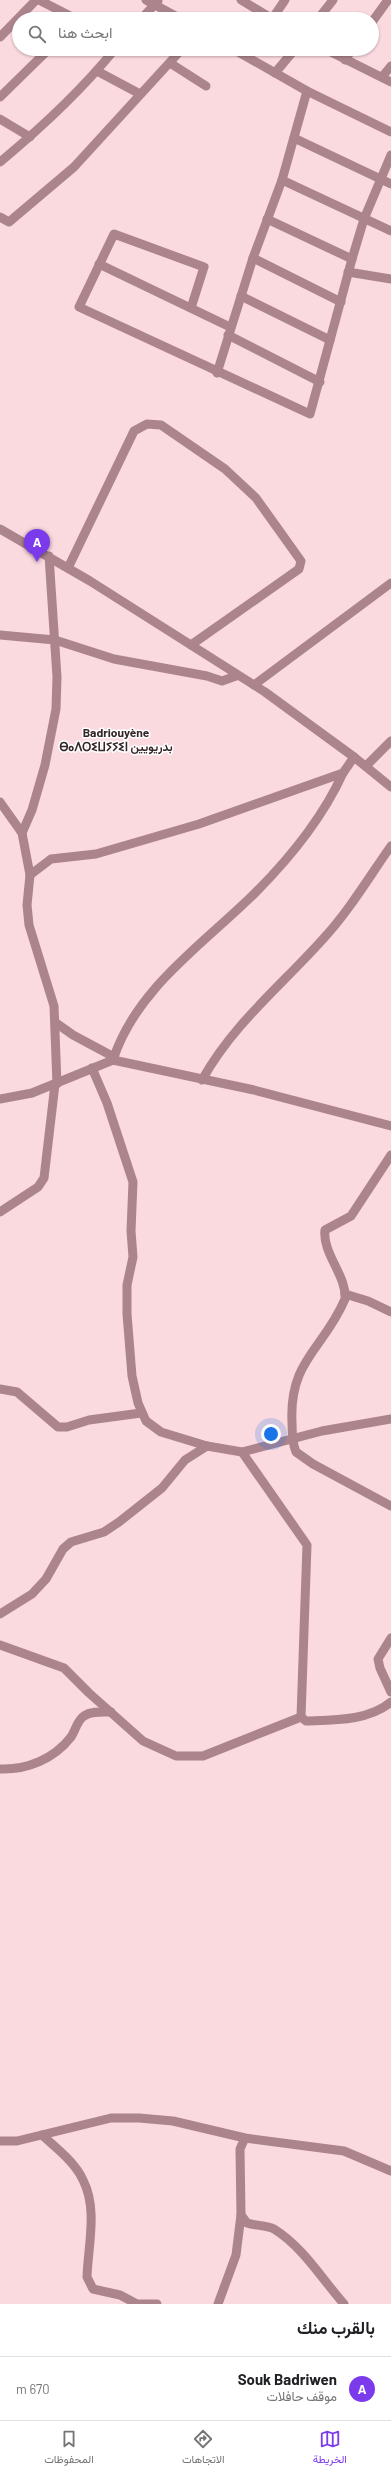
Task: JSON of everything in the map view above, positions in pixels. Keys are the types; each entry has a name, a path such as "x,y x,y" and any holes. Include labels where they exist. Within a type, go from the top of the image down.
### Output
{"street":[{"path":"24,12 36,0"},
{"path":"39,0 62,12"},
{"path":"146,0 157,2 171,12"},
{"path":"241,0 261,12"},
{"path":"277,12 285,0"},
{"path":"324,12 333,0"},
{"path":"379,12 388,0"},
{"path":"148,12 157,2"},
{"path":"0,37 12,25"},
{"path":"0,98 43,56"},
{"path":"0,162 30,137 97,70 108,56"},
{"path":"0,217 9,222 74,167 176,56"},
{"path":"245,56 307,91 391,132"},
{"path":"275,74 289,56"},
{"path":"338,56 391,82"},
{"path":"345,60 348,56"},
{"path":"170,63 206,86"},
{"path":"382,77 391,66"},
{"path":"97,70 140,94"},
{"path":"217,373 253,258 282,180 307,91"},
{"path":"0,120 30,137"},
{"path":"294,138 391,184"},
{"path":"191,308 204,267 114,234 79,307 217,373 310,414 320,382 348,272 364,219 391,155"},
{"path":"282,180 391,231"},
{"path":"267,219 352,260"},
{"path":"253,258 341,302"},
{"path":"99,264 191,308 320,382"},
{"path":"348,272 391,279"},
{"path":"241,296 330,340"},
{"path":"68,568 134,431 146,424 161,425 225,469 256,498 301,561 299,568 191,645"},
{"path":"0,529 49,556 191,645 236,676 254,685 354,757 391,787"},
{"path":"22,833 32,810 52,738 56,703 55,640 49,556"},
{"path":"254,685 391,583"},
{"path":"0,635 55,640 114,659 201,675 222,681 236,676"},
{"path":"366,766 391,741"},
{"path":"0,1099 32,1093 114,1058 130,1022 148,997 183,960 256,892 287,858 322,812 343,773 354,757"},
{"path":"30,875 51,859 96,854 199,824 343,773"},
{"path":"0,802 22,833 30,875 27,905 29,925 49,986 56,1023 56,1084 44,1178 38,1187 0,1212"},
{"path":"202,1080 215,1057 254,1009 338,922 391,846"},
{"path":"56,1023 73,1035 114,1058 202,1080 254,1090 391,1126"},
{"path":"92,1068 107,1103 133,1182 131,1231 133,1257 126,1286 132,1376 141,1413 151,1427 161,1432 207,1446 242,1452 293,1438 391,1419"},
{"path":"391,1155 351,1216 325,1230 327,1242 345,1294 339,1310 298,1373 292,1403 294,1448 301,1456 391,1506"},
{"path":"345,1294 391,1312"},
{"path":"0,1389 17,1392 58,1426 67,1427 89,1420 141,1413"},
{"path":"0,1614 32,1594 46,1579 63,1549 71,1542 104,1532 119,1522 158,1492 185,1460 207,1446"},
{"path":"242,1452 307,1545 301,1718"},
{"path":"391,1638 378,1659 380,1668 391,1692"},
{"path":"0,1645 64,1668 143,1741 170,1754 189,1757 214,1752 301,1718"},
{"path":"301,1718 306,1721 351,1718 371,1713 391,1702"},
{"path":"0,1769 33,1765 44,1760 69,1739 84,1715 91,1712 111,1712"},
{"path":"0,2141 17,2141 111,2118 139,2118 173,2121 245,2138 344,2151 391,2172"},
{"path":"42,2135 76,2168 87,2189 90,2204 87,2277 90,2286 93,2289 120,2295 137,2304 157,2304"},
{"path":"218,2304 236,2255 241,2215 240,2149 245,2138"},
{"path":"241,2215 247,2223 267,2226 284,2237 306,2257 344,2304"}],"place":[{"name":"Souk Badriwen","path":"37,562"}],"district":[{"name":"Badriouyène ⴱⴰⴷⵔⵉⵡⵢⵢⵉⵏ بدريويين","path":"116,739"}]}
